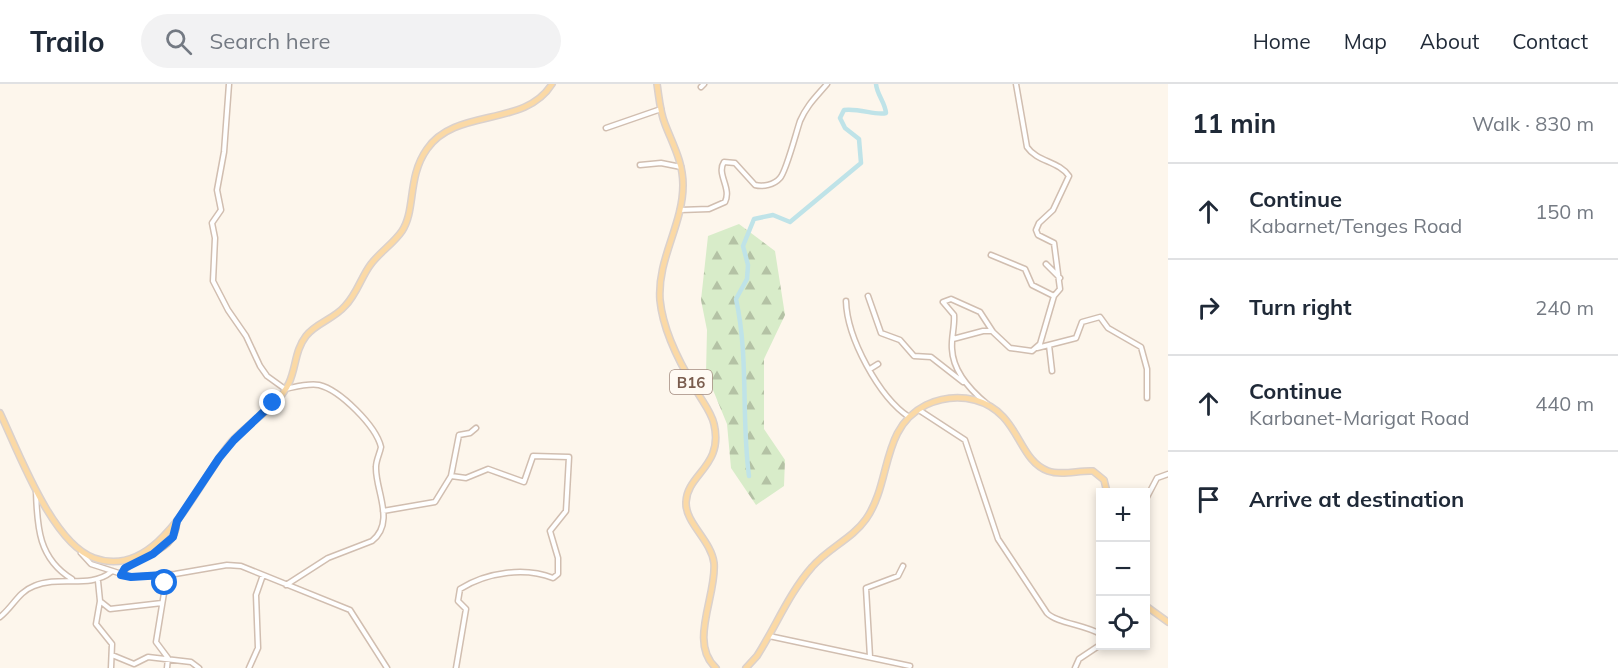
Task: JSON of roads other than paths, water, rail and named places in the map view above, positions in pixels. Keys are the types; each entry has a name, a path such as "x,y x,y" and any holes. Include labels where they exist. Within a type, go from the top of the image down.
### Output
{"main road":[{"path":"0,413 59,531 81,553 106,561 138,557 160,541 177,521 219,458 285,389 306,336 346,305 370,265 402,231 406,222 415,172 420,159 434,139 454,127 506,113 531,103 552,84"},
{"name":"B16","path":"657,84 661,109 681,167 683,184 680,210 663,264 660,298 663,319 671,341 714,423 716,441 711,460 692,487 686,501 689,517 712,553 714,579 704,642 706,655 716,668"},
{"path":"746,668 757,656 810,568 857,529 869,515 879,491 892,442 909,417 932,402 954,399 975,400 990,406 1011,424 1038,465 1057,473 1093,471 1104,480 1106,488"},
{"path":"1150,609 1168,622"}],"street":[{"path":"229,84 225,152 217,190 221,210 212,223 215,248 212,277 267,376 285,389 320,385 349,404 370,427 381,447 376,467 383,511 381,528 372,542 328,558 286,585"},
{"path":"680,210 709,209 725,202 728,194 721,170 724,162 735,163 755,185 765,186 779,180 783,175 788,154 806,109 814,96 827,84"},
{"path":"1016,84 1027,147 1033,154 1061,167 1069,176 1053,210 1039,223 1036,230 1038,235 1054,243 1060,278 1060,289 1054,296 1037,349"},
{"path":"606,128 661,109"},
{"path":"640,165 661,163 681,167"},
{"path":"991,255 1025,269 1032,285 1054,296"},
{"path":"1046,264 1060,278"},
{"path":"868,296 881,333 900,340 914,356 931,357 990,406"},
{"path":"966,384 953,358 954,315 943,304 949,299 980,312 993,332 1014,350 1032,351 1075,338 1082,322 1100,317 1108,328 1141,347 1147,372 1147,398"},
{"path":"846,301 853,333 870,369 890,401 909,417"},
{"path":"952,339 983,331 993,332"},
{"path":"1049,345 1052,371"},
{"path":"870,369 878,364"},
{"path":"918,409 965,440 998,539 1049,616 1081,624 1096,632"},
{"path":"383,511 433,503 451,476 459,435 470,433 476,428"},
{"path":"451,476 466,478 488,469 524,482 533,456 569,457 566,511 550,531 558,558 558,574 554,578 534,572 505,574 460,589 458,601 466,609 456,668"},
{"path":"1150,491 1156,478 1168,474"},
{"path":"36,486 45,554 56,568 73,579"},
{"path":"121,575 125,568 143,561 164,546 176,532 177,521"},
{"path":"81,553 87,562 131,577 236,565 263,575 350,610 387,668"},
{"path":"870,657 866,588 898,576 903,566"},
{"path":"0,617 24,591 42,583 73,579 98,580 111,572"},
{"path":"164,575 156,642 168,658 167,668"},
{"path":"249,668 258,648 256,595 263,575"},
{"path":"98,580 100,601 96,627 112,644 111,668"},
{"path":"100,601 110,609 162,603"},
{"path":"769,636 910,666"},
{"path":"1075,668 1079,659 1096,648"},
{"path":"112,655 134,664 144,657 168,658 191,662 199,668"}],"waterway":[{"path":"749,476 745,432 744,365 736,299 747,279 748,265 743,246 754,219 773,215 790,222 861,163 859,139 845,128 840,118 844,110 886,113 876,84"}]}
